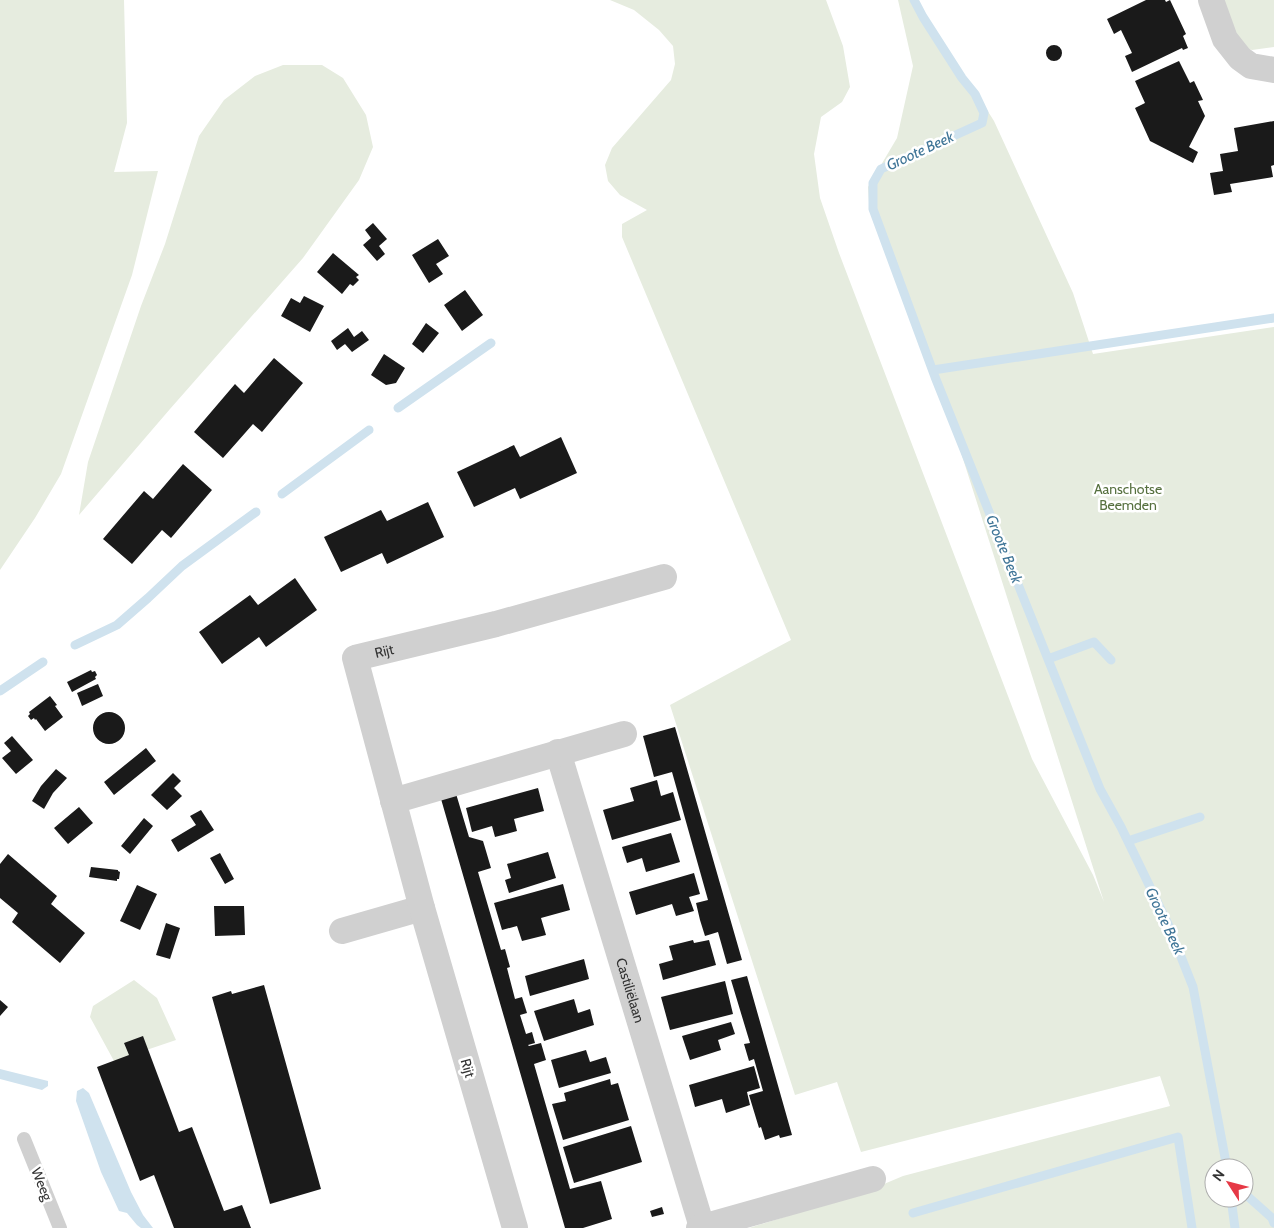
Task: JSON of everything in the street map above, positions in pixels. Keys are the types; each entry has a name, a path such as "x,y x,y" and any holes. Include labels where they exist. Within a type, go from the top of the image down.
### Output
{"street":[{"path":"1210,0 1225,39 1240,58 1251,66 1274,70"},
{"name":"Rijt","path":"511,1227 355,658 496,624 664,577"},
{"path":"393,801 624,734"},
{"name":"Castiliëlaan","path":"558,752 701,1228 874,1178"},
{"path":"342,931 422,908"}],"lane":[{"name":"Weeg","path":"24,1139 60,1228"}],"green space":[{"path":"0,0 124,0 127,123 114,172 158,171 132,275 61,474 35,518 0,570"},
{"name":"Aanschotse Beemden","path":"610,0 826,0 843,46 850,87 842,102 821,117 814,154 820,198 839,253 1032,759 1093,875 1104,902 937,377 869,203 868,187 897,138 913,66 898,0 915,0 932,32 994,121 1073,293 1093,354 1274,327 1274,1228 749,1228 865,1192 903,1176 1170,1106 1160,1076 861,1152 837,1082 795,1095 670,705 791,640 622,237 622,224 647,210 620,195 608,181 605,165 612,148 671,80 675,64 673,46 659,30 634,10"},
{"path":"1221,0 1274,0 1274,47 1252,50 1242,46"},
{"path":"283,65 322,65 343,78 366,115 373,147 359,180 303,258 79,515 88,462 141,306 165,244 199,136 224,100 255,76"},
{"path":"134,980 157,998 176,1040 114,1061 90,1017 93,1006"}],"water":[{"path":"0,1069 48,1081 48,1086 42,1090 0,1079"},
{"path":"83,1088 89,1093 131,1192 143,1215 153,1228 141,1228 127,1213 119,1211 101,1172 76,1101 77,1091"}],"building":[{"path":"1146,0 1165,0 1166,2 1170,0 1186,34 1183,36 1188,48 1183,50 1182,48 1132,72 1125,56 1132,53 1121,30 1114,34 1107,19"},
{"path":"1054,45 1060,47 1062,53 1060,59 1054,61 1048,59 1046,53 1048,47"},
{"path":"1179,61 1190,83 1194,81 1203,100 1198,101 1205,116 1189,147 1198,152 1193,163 1150,141 1135,108 1145,103 1135,81"},
{"path":"1274,121 1274,165 1271,166 1273,177 1230,184 1232,192 1214,195 1210,173 1223,171 1220,154 1238,151 1234,128"},
{"path":"373,223 387,239 379,246 385,254 377,261 363,245 371,238 365,230"},
{"path":"438,239 449,256 436,264 443,274 429,283 412,255"},
{"path":"333,253 359,275 356,277 359,280 353,286 350,284 342,294 317,272"},
{"path":"465,290 483,315 462,331 444,305"},
{"path":"304,296 324,306 310,332 281,316 291,298 300,303"},
{"path":"426,323 439,333 423,353 412,344"},
{"path":"348,328 354,337 362,331 369,340 352,352 345,344 337,350 331,341"},
{"path":"384,354 405,368 396,383 386,385 371,375"},
{"path":"274,358 303,383 262,432 253,424 223,458 194,432 235,384 244,393"},
{"path":"561,437 577,473 520,499 515,488 474,507 457,472 514,445 520,457"},
{"path":"183,464 212,490 171,538 162,530 132,564 103,539 144,491 153,499"},
{"path":"428,502 444,537 387,564 382,553 341,572 324,537 381,510 387,521"},
{"path":"295,578 317,610 266,647 259,637 222,664 199,632 250,595 258,605"},
{"path":"91,670 92,672 95,671 96,679 72,692 67,682"},
{"path":"98,684 103,696 82,706 77,693"},
{"path":"50,696 63,717 45,731 36,719 31,720 28,716 29,712"},
{"path":"109,712 121,716 125,728 121,740 109,744 97,740 93,728 97,716"},
{"path":"675,727 742,960 727,964 718,932 705,936 700,920 696,903 708,900 672,772 654,777 643,736"},
{"path":"12,736 33,760 16,774 2,758 11,751 4,743"},
{"path":"146,748 156,761 114,795 104,782"},
{"path":"56,769 67,778 53,793 44,809 32,801 41,786"},
{"path":"173,773 181,781 174,788 182,796 167,810 151,795"},
{"path":"657,780 661,796 673,792 681,820 612,840 603,810 634,801 630,788"},
{"path":"454,787 469,837 483,841 491,868 478,872 501,950 505,949 510,967 507,968 515,999 522,997 527,1013 520,1015 526,1034 532,1032 535,1043 528,1045 541,1043 546,1060 534,1064 570,1189 601,1181 612,1219 583,1228 565,1228 439,792"},
{"path":"538,788 544,811 514,819 517,831 495,837 492,826 472,832 466,808"},
{"path":"79,807 93,823 68,844 54,828"},
{"path":"201,810 214,830 178,852 171,840 196,825 190,816"},
{"path":"144,818 153,826 130,854 121,846"},
{"path":"671,833 680,862 646,872 642,858 627,863 622,847"},
{"path":"548,852 556,878 509,893 505,880 511,878 507,864"},
{"path":"220,853 234,879 225,884 210,858"},
{"path":"8,854 57,896 51,904 85,933 60,963 12,922 18,913 0,898 0,864"},
{"path":"91,867 118,870 120,872 119,879 117,881 89,877"},
{"path":"694,873 700,894 689,897 694,911 676,916 672,904 636,915 629,892"},
{"path":"563,884 570,910 541,918 546,935 522,941 517,926 502,930 494,903"},
{"path":"137,885 157,894 140,930 120,921"},
{"path":"214,906 244,906 245,935 215,936"},
{"path":"166,923 180,928 170,959 156,955"},
{"path":"693,940 694,943 709,940 716,965 663,980 659,964 673,960 669,946"},
{"path":"584,959 589,979 530,996 525,976"},
{"path":"747,976 792,1135 780,1138 779,1135 765,1140 761,1127 759,1128 749,1095 763,1091 754,1059 749,1061 744,1044 750,1043 731,980"},
{"path":"725,981 733,1014 670,1030 661,997"},
{"path":"264,985 321,1189 270,1204 212,997 231,991 232,994"},
{"path":"574,999 578,1013 590,1009 594,1025 544,1041 534,1011"},
{"path":"0,1000 8,1007 0,1016"},
{"path":"731,1022 735,1034 718,1040 721,1050 690,1060 682,1036"},
{"path":"143,1036 179,1132 192,1127 224,1211 242,1205 251,1228 174,1228 154,1175 140,1181 97,1067 129,1055 124,1043"},
{"path":"586,1050 590,1062 606,1057 611,1073 559,1088 551,1060"},
{"path":"754,1066 760,1088 747,1092 750,1105 726,1113 722,1099 695,1107 689,1085"},
{"path":"610,1079 611,1085 618,1083 629,1120 563,1140 552,1104 566,1101 564,1093"},
{"path":"631,1126 642,1162 574,1183 563,1147"},
{"path":"662,1207 664,1214 652,1217 650,1211"}],"waterway":[{"name":"Groote Beek","path":"914,0 962,78 975,94 984,113 982,123 881,169 873,183 873,209 935,377 1100,789 1121,827 1168,924 1193,987 1225,1158"},
{"path":"933,370 1274,318"},
{"path":"398,408 491,343"},
{"path":"282,494 369,430"},
{"path":"75,645 117,625 182,566 256,512"},
{"path":"1048,659 1094,642 1111,660"},
{"path":"0,691 43,662"},
{"path":"1128,841 1200,817"},
{"path":"913,1213 1178,1137 1192,1228"},
{"name":"Groote Beek","path":"1254,1202 1272,1218 1274,1223"},
{"name":"Groote Beek","path":"1232,1208 1235,1228"}]}
